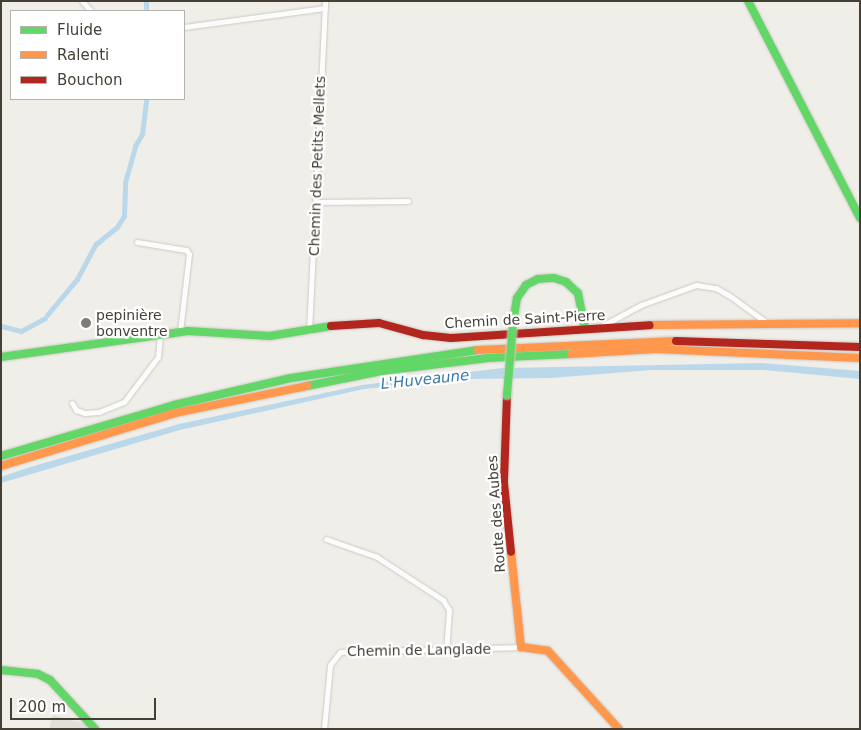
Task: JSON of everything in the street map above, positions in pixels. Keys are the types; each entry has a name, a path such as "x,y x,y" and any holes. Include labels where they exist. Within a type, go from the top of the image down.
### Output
{"main road":[{"path":"748,1 860,218"},
{"name":"Route des Aubes","path":"521,647 505,496 507,394 517,298 526,285 538,279 554,278 566,282 578,293 585,328"},
{"name":"Chemin de Saint-Pierre","path":"1,357 180,332 211,331 270,336 367,322 451,338 600,327 860,323"},
{"path":"1,456 174,405 291,378 379,363 564,343 655,340 860,348"},
{"path":"1,466 175,414 382,371 498,357 656,349 778,352 860,358"},
{"path":"521,647 548,651 619,729"},
{"path":"1,670 38,674 50,680 95,729"}],"street":[{"name":"Chemin des Petits Mellets","path":"309,331 317,202 325,1"},
{"path":"185,27 325,8"},
{"path":"317,202 408,201"},
{"path":"137,242 186,250 189,254 180,332"},
{"path":"600,327 628,311 696,286 716,288 767,323"},
{"path":"72,403 76,410 85,414 99,412 124,402 158,357 160,335"},
{"path":"326,539 377,558 443,600 449,610 446,649"},
{"name":"Chemin de Langlade","path":"324,729 329,674 335,654 346,650 521,647"}],"shaded area":[{"path":"53,715 86,724 90,729 49,729"}],"water":[{"name":"L'Huveaune","path":"761,363 860,371 860,379 764,370 651,370 551,378 466,379 364,389 180,430 1,483 1,477 27,468 179,424 362,385 503,368"}],"waterway":[{"path":"146,1 146,10"},
{"path":"47,315 77,279 96,244 117,227 124,216 125,182 135,146 142,134 146,100"},
{"path":"1,326 21,331 45,318"}],"traffic: fast":[{"path":"748,1 860,218"},
{"path":"513,323 517,298 526,285 538,279 554,278 566,282 578,293 585,328"},
{"path":"507,395 513,323"},
{"path":"1,357 188,331 270,336 331,326"},
{"path":"1,456 174,405 291,378 478,350"},
{"path":"307,386 382,371 488,358 571,354"},
{"path":"1,670 38,674 50,680 95,729"}],"traffic: slow":[{"path":"650,325 860,323"},
{"path":"478,350 676,341"},
{"path":"571,354 656,349 860,358"},
{"path":"1,466 175,413 307,386"},
{"path":"511,552 521,647 548,651 619,729"}],"traffic: jam":[{"path":"331,326 379,323 423,335 451,338 650,325"},
{"path":"676,341 860,347"},
{"path":"507,395 504,483 511,552"}],"place":[{"name":"pepinière bonventre","path":"86,323"}]}
